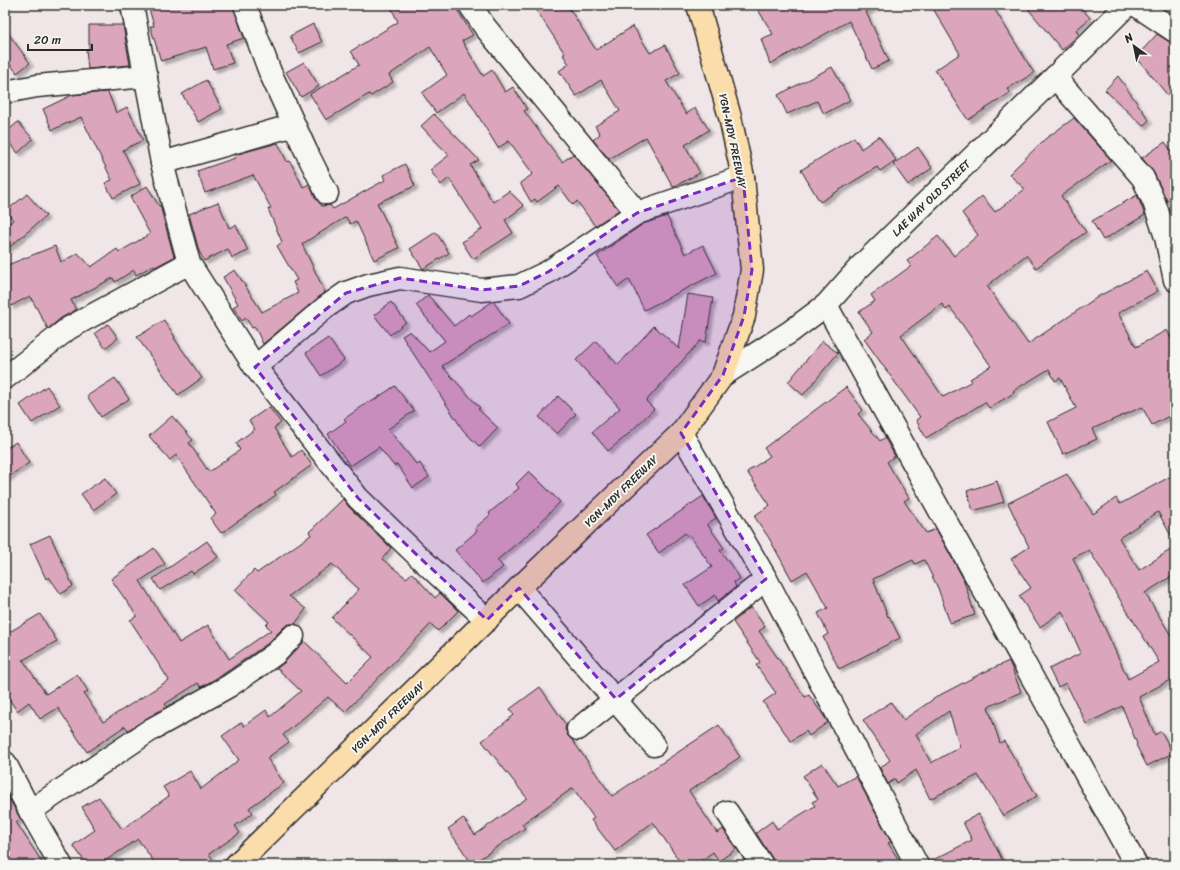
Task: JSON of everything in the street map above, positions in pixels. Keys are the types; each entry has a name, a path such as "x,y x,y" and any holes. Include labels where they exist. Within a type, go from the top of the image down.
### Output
{"main road":[{"name":"YGN-MDY FREEWAY","path":"236,865 520,588 682,433 723,375 744,316 752,270 743,177 730,117 698,5"}],"street":[{"path":"132,5 162,163 189,262 255,367 358,498 418,556 488,620"},
{"path":"245,5 270,72 327,193"},
{"path":"470,5 490,33 637,213"},
{"name":"LAE WAY OLD STREET","path":"723,375 790,332 826,305 858,268 1127,5"},
{"path":"1136,5 1175,32"},
{"path":"5,92 37,86 146,76"},
{"path":"1055,77 1143,178 1154,202 1166,237 1175,280"},
{"path":"162,163 294,125"},
{"path":"255,367 326,307 346,293 368,285 400,278 482,290 519,286 548,272 637,213 743,177"},
{"path":"5,378 69,328 189,262"},
{"path":"826,305 1136,865"},
{"path":"682,433 766,579 917,865"},
{"path":"578,729 766,579"},
{"path":"520,588 654,745"},
{"path":"30,811 152,730 229,686 275,654 293,636"},
{"path":"5,763 61,865"},
{"path":"727,812 762,865"}],"highlighted area":[{"path":"743,177 752,270 744,316 723,375 681,433 766,579 616,699 519,588 487,620 358,498 255,367 346,293 400,278 482,290 519,286 548,272 637,213"}],"building":[{"path":"148,5 233,5 244,38 226,44 233,63 213,69 206,47 161,61 150,26 154,26"},
{"path":"390,5 454,5 473,35 462,41 483,76 492,70 505,92 513,87 527,109 524,111 562,162 573,154 619,210 595,226 577,201 573,205 559,186 537,202 535,199 531,202 520,183 533,174 509,141 498,148 464,93 436,113 422,93 447,75 430,47 389,75 393,82 371,96 369,94 326,120 310,94 359,65 351,51 398,22"},
{"path":"533,5 567,5 596,50 633,26 650,53 665,45 680,73 666,81 686,114 695,108 709,130 685,145 700,173 673,187 646,137 609,159 593,140 600,134 595,126 620,111 601,80 576,96 559,71 569,64 563,55 565,54"},
{"path":"755,5 878,5 866,12 889,61 872,69 849,21 770,64 761,39 773,34"},
{"path":"931,5 992,5 1034,73 1007,89 1010,93 968,120 935,70 960,54"},
{"path":"1025,5 1079,5 1090,18 1076,30 1079,35 1062,50"},
{"path":"313,24 322,42 299,53 290,36"},
{"path":"89,25 123,25 130,65 88,69 86,49 89,49"},
{"path":"5,29 30,63 17,73 5,58"},
{"path":"1157,34 1168,41 1175,43 1175,104 1136,57"},
{"path":"304,62 319,86 301,97 286,72"},
{"path":"832,67 850,100 824,114 817,101 787,114 778,95"},
{"path":"1118,76 1149,120 1143,126 1105,90"},
{"path":"206,80 222,109 198,122 182,94"},
{"path":"108,92 116,113 127,107 143,140 123,150 140,184 113,198 105,183 112,180 81,117 52,130 43,109 72,95"},
{"path":"434,114 479,160 470,165 493,202 509,191 524,206 505,220 513,233 473,259 462,242 482,229 449,178 441,185 430,170 449,155 421,126"},
{"path":"1074,118 1111,160 1061,196 1086,232 1036,268 1026,255 987,286 1028,344 1099,296 1147,271 1158,291 1118,313 1136,347 1167,330 1175,345 1175,413 1152,425 1142,407 1092,429 1097,439 1063,454 1048,422 1076,408 1060,378 1055,381 1049,369 989,408 985,402 926,438 916,420 920,417 864,339 873,332 859,312 875,301 871,295 911,266 907,261 938,236 954,256 978,235 962,213 982,196 995,212 1025,189 1009,174 1045,139","holes":["942,304 946,310 950,307 991,366 970,379 972,381 943,397 901,335"]},
{"path":"18,122 33,139 18,153 5,138 5,133"},
{"path":"879,136 896,160 880,171 877,167 820,202 801,170 854,137 861,149"},
{"path":"1165,142 1175,156 1175,197 1167,201 1154,173 1142,158"},
{"path":"278,143 287,162 290,161 303,187 309,184 316,199 322,206 330,205 333,209 385,180 383,175 405,164 415,186 377,203 399,248 374,260 356,221 350,224 346,217 302,244 325,292 263,344 255,327 252,328 246,318 242,321 233,307 238,304 223,277 235,270 262,312 298,293 293,282 297,280 277,246 282,242 268,209 271,208 253,175 205,193 197,171 235,158 234,155"},
{"path":"918,147 932,168 908,185 893,164"},
{"path":"147,186 159,206 160,205 174,257 155,267 154,265 136,275 134,270 115,282 113,278 71,300 76,310 61,318 48,329 30,296 11,306 5,295 5,266 55,246 61,262 78,253 91,267 117,249 119,252 150,234 130,197"},
{"path":"27,194 46,216 5,251 5,226 13,220 6,211"},
{"path":"1137,195 1145,215 1103,240 1092,221"},
{"path":"218,202 229,228 236,225 248,251 232,258 228,249 204,261 199,251 189,214"},
{"path":"667,216 685,254 703,245 717,273 644,310 629,279 618,287 597,256 643,224"},
{"path":"436,232 449,253 423,269 410,249"},
{"path":"688,294 713,298 706,342 700,341 646,401 654,409 608,451 592,432 620,408 576,360 596,341 618,365 654,326 679,349"},
{"path":"428,295 454,326 469,314 471,316 493,301 509,324 442,366 480,408 478,409 498,428 480,447 463,430 402,336 410,331 429,352 445,341 416,305"},
{"path":"391,302 406,322 390,335 374,315"},
{"path":"164,320 175,337 174,338 202,378 178,395 137,337"},
{"path":"108,324 118,338 105,348 95,333"},
{"path":"328,338 344,360 321,376 306,353"},
{"path":"822,341 838,353 803,395 788,382"},
{"path":"115,378 129,399 101,417 87,396"},
{"path":"47,386 60,405 32,423 20,405"},
{"path":"395,386 414,411 388,429 417,465 420,463 429,477 413,488 397,464 394,466 379,447 350,466 328,434 346,421 344,419"},
{"path":"846,387 863,410 858,414 880,441 885,437 895,456 887,462 909,498 904,501 926,533 936,529 963,578 975,615 950,623 938,588 924,560 915,564 913,560 873,579 888,617 889,616 900,638 839,669 823,637 828,634 818,613 828,608 807,571 792,580 769,538 754,516 770,505 747,472 770,456 764,448"},
{"path":"558,396 576,414 557,434 539,417"},
{"path":"269,407 281,423 274,428 292,457 301,450 312,465 274,492 276,495 221,533 210,518 216,514 176,455 170,460 149,436 172,416 193,440 189,443 209,472 240,450 236,443 255,429 249,421"},
{"path":"16,442 29,463 5,479 5,449"},
{"path":"529,471 560,502 533,530 497,560 503,567 483,583 455,550 477,531 475,528 490,515 489,513 519,488 516,484"},
{"path":"1067,474 1093,514 1116,498 1120,504 1175,474 1175,543 1158,512 1119,538 1139,570 1175,547 1175,574 1145,593 1175,642 1175,688 1170,680 1139,697 1155,735 1161,731 1173,753 1147,766 1136,745 1137,744 1122,706 1086,724 1066,683 1058,687 1049,669 1081,653 1062,611 1040,627 1019,596 1031,588 1011,559 1029,547 1008,503","holes":["1089,550 1159,662 1128,679 1073,558"]},
{"path":"105,478 116,494 93,510 81,494"},
{"path":"997,481 1004,502 973,511 967,491"},
{"path":"703,496 716,518 707,524 724,548 720,550 740,578 734,582 736,587 718,601 715,595 699,606 685,585 712,567 690,536 688,537 685,533 659,553 646,535"},
{"path":"343,499 349,507 391,548 382,559 406,578 412,573 435,598 440,593 458,611 438,631 431,624 345,712 328,697 283,735 289,742 267,758 284,783 249,808 253,813 235,826 240,833 209,854 217,865 156,865 138,839 99,865 87,865 73,845 95,830 82,807 99,797 122,829 169,796 163,787 190,771 201,789 239,760 222,736 242,722 244,726 266,710 270,717 301,691 277,668 284,663 304,641 347,683 373,657 332,618 359,589 332,564 289,596 306,609 295,624 289,624 284,627 267,644 222,675 201,687 198,683 165,704 167,707 128,730 125,726 87,752 58,708 40,719 29,702 17,711 5,693 5,632 6,634 40,614 57,641 23,660 46,694 77,674 88,691 84,694 103,722 169,680 130,620 137,616 111,579 154,548 165,564 140,581 179,643 208,625 229,659 271,630 266,625 269,622 235,590 254,570 257,573 311,535 309,532"},
{"path":"50,535 73,586 61,594 49,577 46,579 30,544"},
{"path":"207,541 218,557 193,574 191,571 160,590 153,579"},
{"path":"751,607 765,627 759,631 805,697 809,695 828,722 809,736 806,731 791,741 763,702 776,693 756,665 760,662 733,622"},
{"path":"1009,661 1021,692 988,707 1000,743 1004,741 1037,796 1003,816 978,775 930,799 916,770 897,783 895,779 888,784 880,768 890,760 863,720 891,702 903,720 938,696","holes":["949,711 960,747 931,763 916,734"]},
{"path":"540,687 566,725 565,729 568,736 612,796 719,725 740,757 689,791 717,833 723,829 736,849 719,861 713,852 695,865 682,865 653,822 615,851 591,820 594,818 573,788 522,824 525,828 472,864 448,829 463,818 475,835 527,798 482,741 514,715 510,709"},
{"path":"822,763 838,786 856,776 891,842 888,843 902,865 774,865 772,858 756,833 772,821 777,829 815,806 812,802 818,799 803,776"},
{"path":"10,800 21,820 16,822 44,865 5,865 5,803"},
{"path":"979,814 1005,865 929,865 929,862 972,840 963,822"}]}
